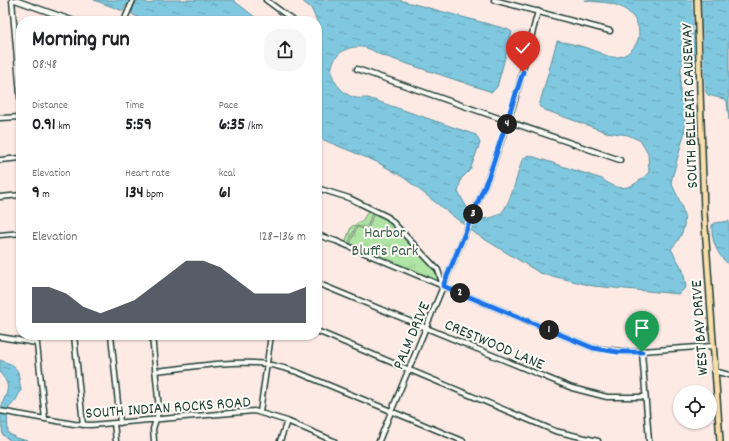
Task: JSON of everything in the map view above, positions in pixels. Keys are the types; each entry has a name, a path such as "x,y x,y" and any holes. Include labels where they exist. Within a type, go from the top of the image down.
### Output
{"main road":[{"name":"SOUTH BELLEAIR CAUSEWAY","path":"697,0 704,212"},
{"name":"WEST BAY DRIVE","path":"704,212 712,346 720,441"}],"street":[{"path":"16,31 14,0 58,15"},
{"path":"126,16 133,0"},
{"path":"266,0 288,16"},
{"path":"494,0 610,31"},
{"name":"PALM DRIVE","path":"379,441 490,173 508,121 538,11"},
{"path":"357,69 620,160"},
{"path":"0,118 16,117"},
{"path":"0,160 16,158"},
{"path":"322,190 349,198 388,217 438,270 443,286"},
{"path":"0,197 16,195"},
{"path":"0,235 16,233"},
{"path":"322,237 336,241 593,348 618,352 642,352 712,346"},
{"name":"CRESTWOOD LANE","path":"322,285 581,391 607,396 645,397"},
{"path":"322,333 556,431 598,441"},
{"path":"0,337 20,342 36,343 45,419"},
{"path":"74,340 83,425"},
{"path":"112,340 120,423"},
{"path":"152,340 159,410 153,429 154,441"},
{"path":"260,412 270,340"},
{"path":"642,352 649,441"},
{"path":"155,371 241,363 267,364 297,372 463,441"},
{"path":"714,371 729,374"},
{"name":"SOUTH INDIAN ROCKS ROAD","path":"0,411 83,425 260,412 287,421 332,441"},
{"path":"280,441 287,421"},
{"path":"114,423 116,441"}],"green space":[{"path":"369,209 373,210 367,228 356,226 348,244 345,243 351,227 363,220"},
{"name":"Harbor Bluffs Park","path":"375,209 388,217 438,270 443,286 349,246 357,227 368,230"}],"water":[{"path":"94,0 128,0 134,4 139,0 150,4 156,0 233,0 254,16 136,16 132,14 133,7 129,5 125,6 123,11"},
{"path":"301,0 399,0 507,29 512,32 497,87 492,92 378,54 368,48 358,47 348,49 340,53 334,60 332,69 333,78 340,88 349,96 356,98 368,98 476,135 480,143 470,170 461,179 458,192 469,211 468,215 483,219 498,215 505,208 522,160 528,155 602,179 609,184 621,188 638,182 649,172 648,153 641,141 628,135 606,132 545,110 539,106 557,41 581,46 612,57 627,54 636,45 639,30 635,19 627,11 612,4 585,0 729,0 729,120 727,101 708,95 704,89 699,63 689,62 681,66 680,93 685,107 685,131 671,182 682,208 684,224 678,240 671,249 683,270 686,287 679,294 593,286 540,273 476,234 403,177 377,162 322,139 322,16 315,16 311,8"},
{"path":"729,221 729,265 718,252 714,242 712,225 715,223"},
{"path":"0,360 13,365 18,372 21,390 16,400 7,410 8,433 16,438 28,441 11,441 3,435 1,410 7,392 7,383 0,373"}],"pier":[{"path":"692,0 701,0 705,94 702,89 697,64 695,63"}],"route":[{"path":"523,72 490,173 443,286 593,348 618,352 642,352"}]}
